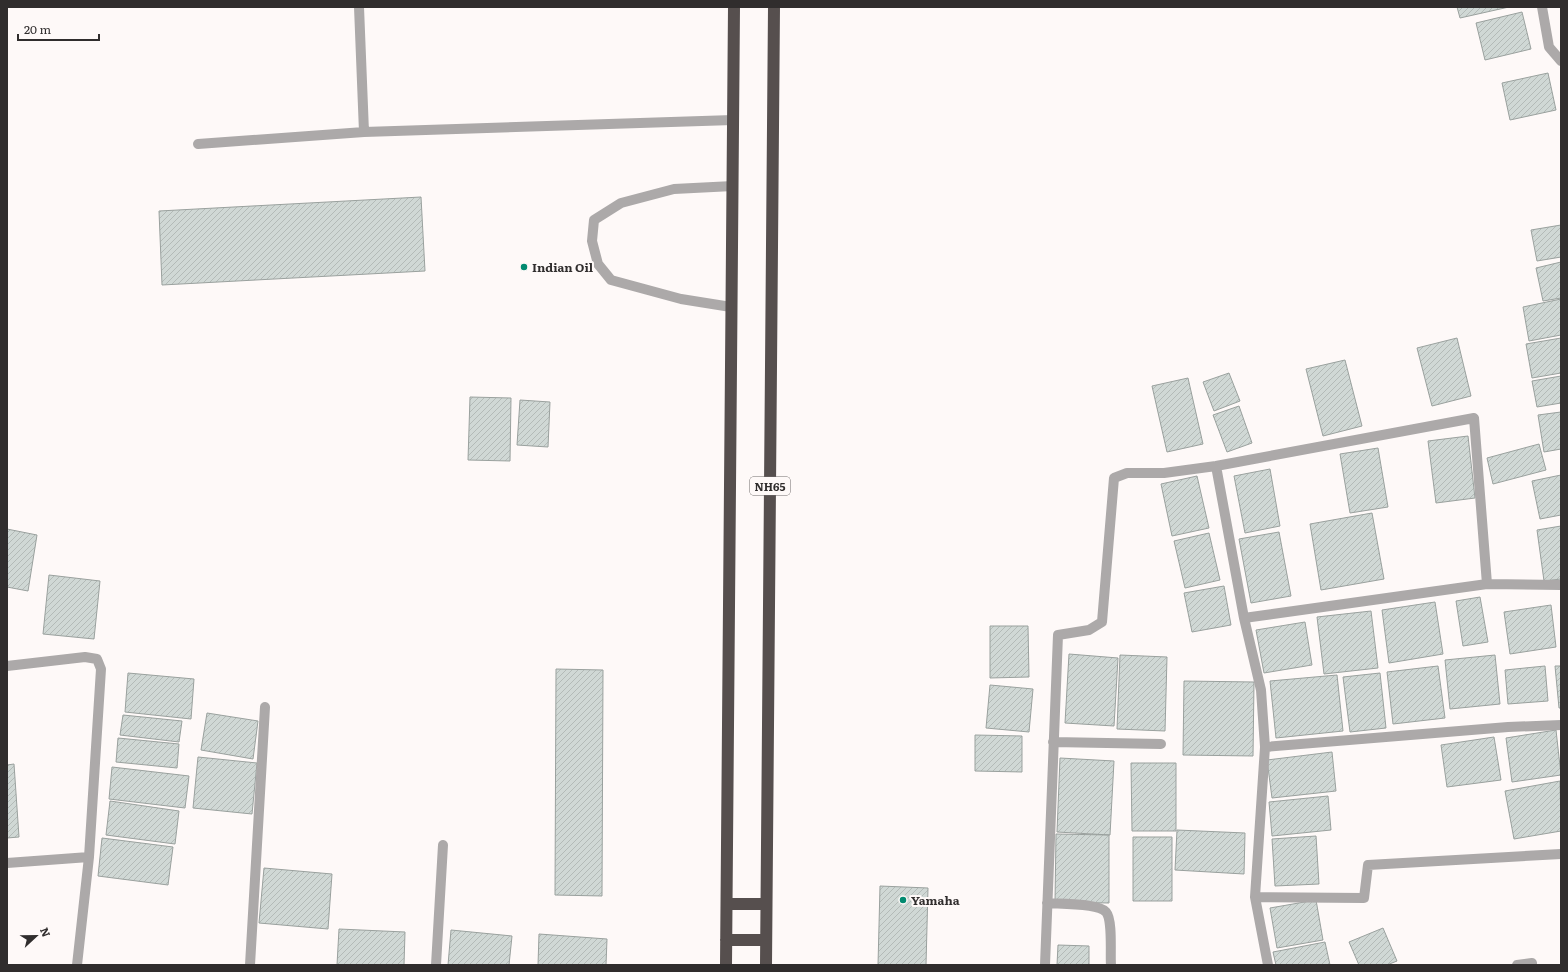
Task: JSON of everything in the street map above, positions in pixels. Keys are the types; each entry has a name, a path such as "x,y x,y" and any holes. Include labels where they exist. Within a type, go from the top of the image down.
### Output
{"highway":[{"path":"726,965 734,7"},
{"name":"NH65","path":"766,965 774,7"},
{"path":"727,904 766,904"},
{"path":"726,940 766,940"}],"street":[{"path":"359,7 364,132"},
{"path":"1542,7 1549,46 1561,61"},
{"path":"198,144 364,132 733,120"},
{"path":"731,307 681,299 610,280 598,264 592,242 594,220 621,203 674,190 732,186"},
{"path":"1045,965 1058,635 1089,630 1102,622 1114,478 1126,474 1164,473 1216,466 1474,418 1487,584"},
{"path":"1216,466 1244,618 1261,690 1265,747 1255,897 1268,965"},
{"path":"1244,618 1487,584 1561,585"},
{"path":"7,666 85,657 97,659 101,669 89,857 77,965"},
{"path":"250,965 265,707"},
{"path":"1265,747 1508,726 1561,725"},
{"path":"1053,742 1161,744"},
{"path":"436,965 443,845"},
{"path":"1255,897 1364,898 1368,865 1561,854"},
{"path":"7,863 89,857"},
{"path":"1047,903 1096,907 1106,912 1109,921 1111,965"},
{"path":"1517,965 1535,964"}],"building":[{"path":"1457,7 1509,7 1460,18"},
{"path":"1522,12 1531,49 1485,60 1476,23"},
{"path":"1548,73 1556,110 1510,120 1502,83"},
{"path":"421,197 425,271 162,285 159,211"},
{"path":"1561,225 1561,257 1537,261 1531,230"},
{"path":"1561,262 1561,298 1543,301 1536,268"},
{"path":"1561,299 1561,335 1529,341 1523,307"},
{"path":"1457,338 1471,396 1432,406 1417,348"},
{"path":"1561,338 1561,373 1532,378 1526,344"},
{"path":"1345,360 1362,426 1323,436 1306,369"},
{"path":"1229,373 1240,401 1214,411 1203,382"},
{"path":"1561,376 1561,403 1537,407 1532,381"},
{"path":"1188,378 1203,444 1167,452 1152,386"},
{"path":"470,397 511,398 510,461 468,460"},
{"path":"520,400 550,402 548,447 517,445"},
{"path":"1239,406 1252,443 1227,452 1213,415"},
{"path":"1561,412 1561,449 1544,452 1538,415"},
{"path":"1468,436 1475,498 1436,503 1428,441"},
{"path":"1539,444 1546,470 1493,484 1487,458"},
{"path":"1378,448 1388,507 1350,513 1340,454"},
{"path":"1270,469 1280,526 1245,533 1234,476"},
{"path":"1561,475 1561,515 1540,519 1532,481"},
{"path":"1197,476 1209,528 1172,536 1161,484"},
{"path":"1372,513 1384,579 1321,590 1310,524"},
{"path":"1561,526 1561,579 1544,581 1537,530"},
{"path":"7,529 37,535 28,591 7,587"},
{"path":"1279,532 1291,596 1251,603 1239,539"},
{"path":"1209,533 1220,580 1185,588 1174,541"},
{"path":"49,575 100,581 94,639 43,634"},
{"path":"1224,586 1231,625 1192,632 1184,593"},
{"path":"1480,597 1488,642 1463,646 1456,601"},
{"path":"1435,602 1443,654 1389,663 1382,610"},
{"path":"1551,605 1556,647 1510,654 1504,612"},
{"path":"1371,611 1378,668 1324,674 1317,617"},
{"path":"1305,622 1312,665 1264,673 1256,630"},
{"path":"990,626 1028,626 1029,677 990,678"},
{"path":"1069,654 1118,658 1114,726 1065,723"},
{"path":"1120,655 1167,657 1165,731 1117,729"},
{"path":"1495,655 1500,704 1450,709 1445,660"},
{"path":"1438,666 1445,718 1393,724 1387,672"},
{"path":"1545,666 1548,701 1508,704 1505,670"},
{"path":"1555,666 1561,666 1561,708 1559,708"},
{"path":"556,669 603,670 602,896 555,895"},
{"path":"128,673 194,679 191,719 125,712"},
{"path":"1380,673 1386,728 1350,732 1343,677"},
{"path":"1337,675 1343,731 1276,738 1270,681"},
{"path":"1184,681 1254,682 1253,756 1183,755"},
{"path":"990,685 1033,689 1029,732 986,728"},
{"path":"207,713 258,721 253,759 201,750"},
{"path":"123,715 182,721 179,742 120,735"},
{"path":"1556,730 1561,775 1512,782 1506,738"},
{"path":"975,735 1022,736 1022,772 975,771"},
{"path":"1494,737 1501,780 1447,787 1441,745"},
{"path":"118,738 179,744 177,768 116,762"},
{"path":"1332,752 1336,791 1272,798 1267,760"},
{"path":"198,757 257,763 252,814 193,808"},
{"path":"1060,758 1114,761 1110,835 1057,832"},
{"path":"1131,763 1176,763 1176,831 1132,831"},
{"path":"14,764 19,837 7,838 7,765"},
{"path":"112,767 189,776 185,808 109,799"},
{"path":"1560,781 1561,831 1514,839 1505,791"},
{"path":"1328,796 1331,830 1272,836 1269,802"},
{"path":"110,801 179,811 175,844 106,835"},
{"path":"1177,830 1245,833 1244,874 1175,870"},
{"path":"1056,834 1109,835 1109,903 1055,902"},
{"path":"1316,836 1319,884 1275,886 1272,839"},
{"path":"1133,837 1172,837 1172,901 1133,901"},
{"path":"102,838 173,847 168,885 98,876"},
{"path":"264,868 332,874 328,929 259,923"},
{"path":"880,886 928,888 926,965 878,965"},
{"path":"1316,900 1323,940 1277,948 1270,908"},
{"path":"1383,928 1397,961 1387,965 1359,965 1349,942"},
{"path":"339,929 405,932 404,965 337,965"},
{"path":"451,930 512,936 509,965 448,965"},
{"path":"539,934 607,939 606,965 538,965"},
{"path":"1325,942 1330,965 1276,965 1273,952"},
{"path":"1058,945 1089,946 1089,965 1057,965"}],"place":[{"name":"Indian Oil","path":"524,267"},
{"name":"Yamaha","path":"903,900"}]}
